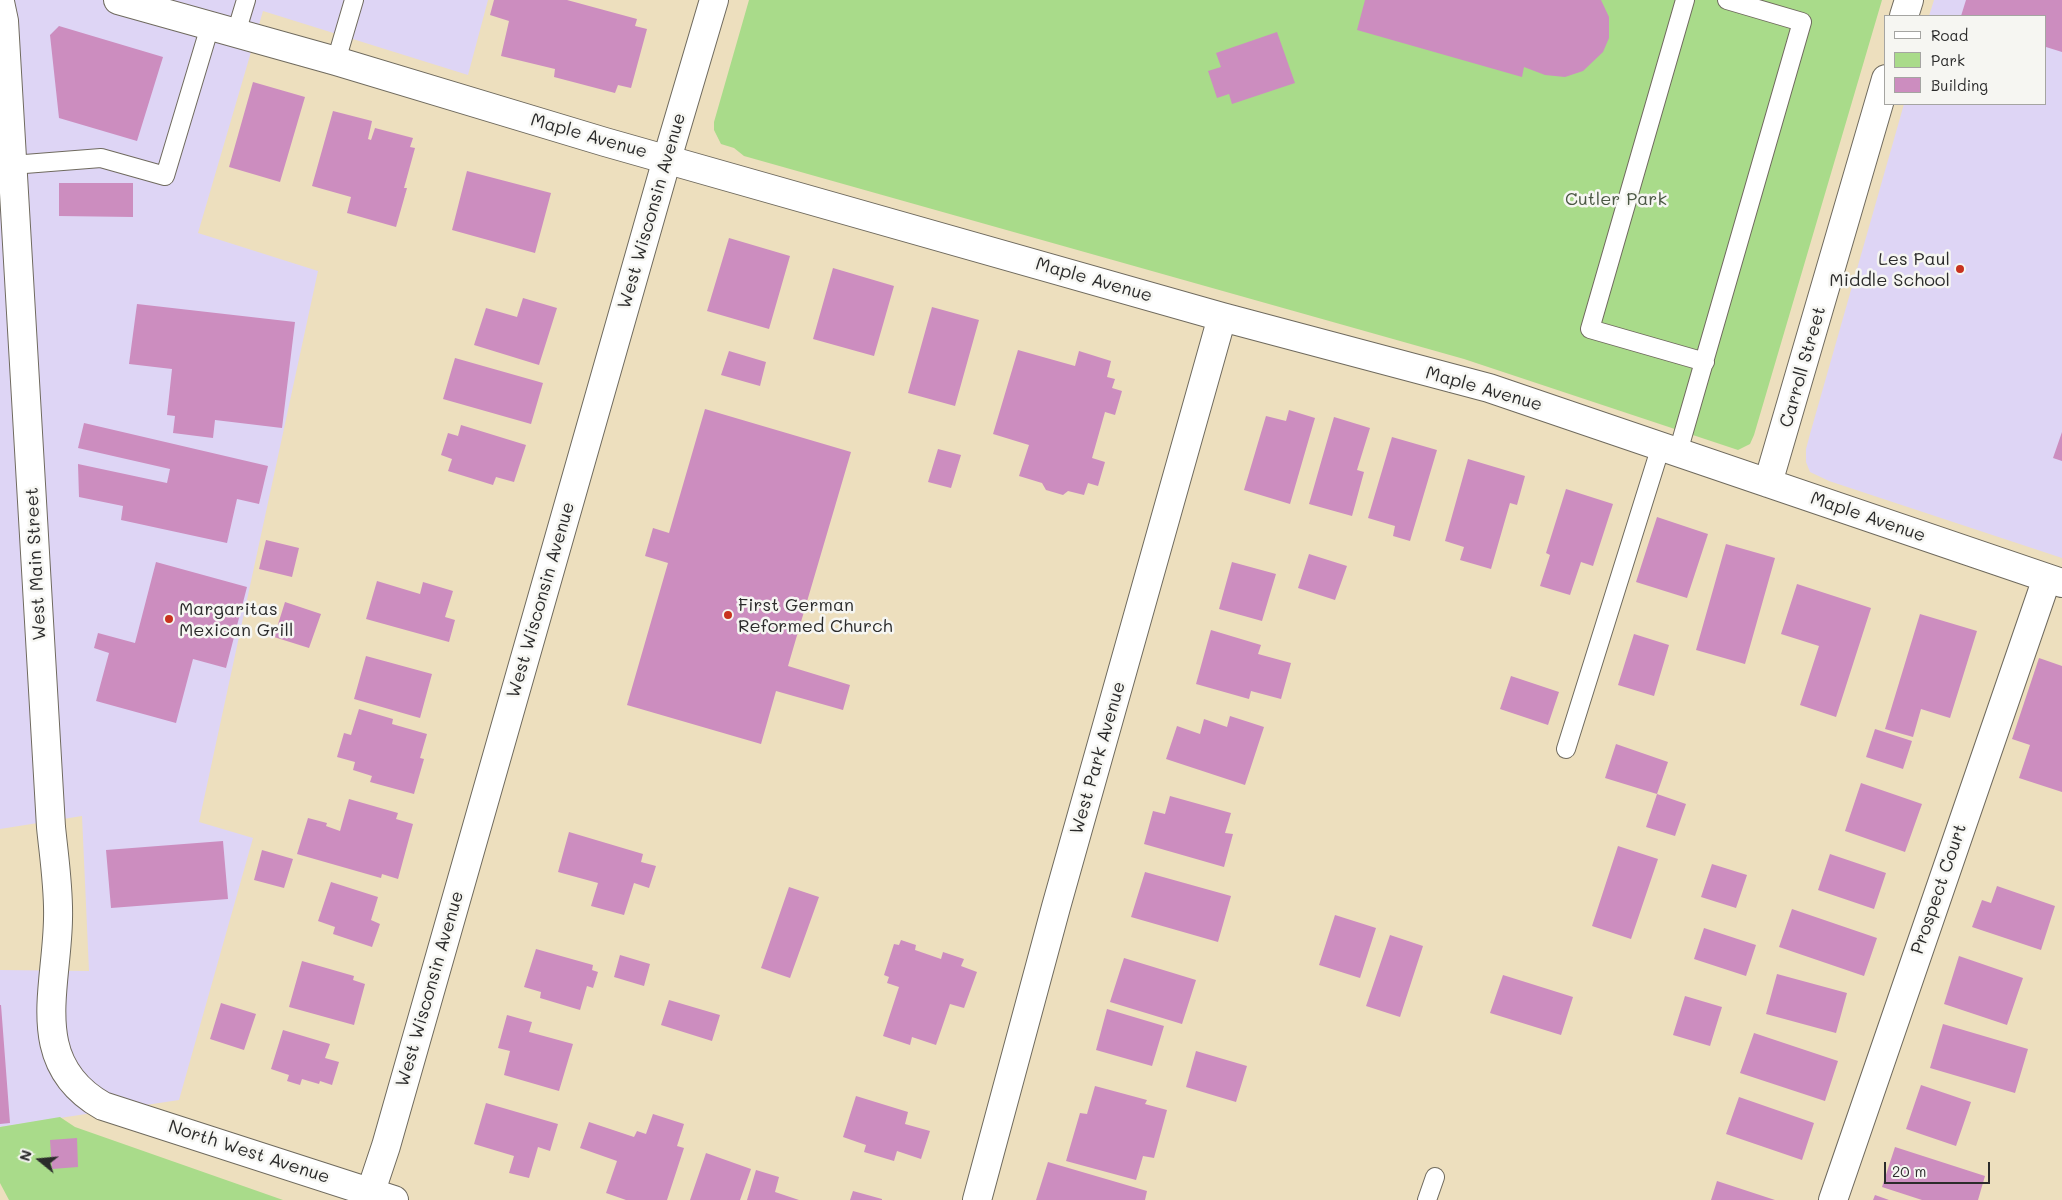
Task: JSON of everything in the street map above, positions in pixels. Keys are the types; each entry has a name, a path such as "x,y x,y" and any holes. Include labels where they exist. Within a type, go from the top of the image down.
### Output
{"street":[{"name":"Maple Avenue","path":"118,0 336,60 667,159 1222,317 1490,388 2054,581"},
{"name":"West Wisconsin Avenue","path":"378,1197 386,1146 714,0"},
{"path":"1904,15 1909,0"},
{"name":"West Main Street","path":"0,2 4,21 4,118 12,165 50,817 58,918 50,997 50,1023 53,1042 64,1069 89,1098 103,1106"},
{"name":"Carroll Street","path":"1768,483 1884,86"},
{"name":"West Park Avenue","path":"976,1200 1058,898 1222,317"},
{"name":"Prospect Court","path":"1832,1200 2054,581"},
{"name":"North West Avenue","path":"103,1106 378,1197"}],"lane":[{"path":"236,33 246,0"},
{"path":"336,60 354,0"},
{"path":"1685,0 1590,329 1705,362"},
{"path":"1566,749 1669,449 1705,362 1802,22 1727,0"},
{"path":"12,165 101,158 165,176 210,26"},
{"path":"1427,1200 1435,1177"}],"shaded area":[{"path":"0,0 488,0 468,75 263,11 198,233 318,271 199,822 253,838 179,1100 0,1127 0,970 89,971 82,816 0,829"},
{"name":"Les Paul Middle School","path":"1934,0 2062,0 2062,558 1829,481 1810,472 1806,462 1806,449 1810,434 1904,105 2047,105 2047,15 1929,15"}],"green space":[{"name":"Cutler Park","path":"749,0 1882,0 1754,435 1750,444 1738,450 1464,359 744,156 734,148 721,144 714,130 714,122"},
{"path":"60,1117 75,1127 283,1200 9,1200 0,1183 0,1127"}],"building":[{"path":"494,0 567,0 637,19 635,26 647,29 631,88 618,85 615,93 554,77 555,69 501,56 509,21 490,15"},
{"path":"1365,0 1601,0 1609,17 1609,38 1603,52 1583,71 1565,77 1545,75 1524,67 1522,77 1357,30"},
{"path":"1966,0 2062,0 2062,52 2047,47 2047,15 1961,15"},
{"path":"59,26 163,57 137,141 59,118 50,35"},
{"path":"1277,32 1295,83 1232,104 1229,94 1217,98 1208,71 1221,67 1216,53"},
{"path":"253,82 305,97 280,182 229,167"},
{"path":"333,111 372,121 368,139 371,140 375,128 413,138 410,147 415,148 404,188 407,188 396,227 347,213 351,197 312,186"},
{"path":"467,171 551,193 535,253 452,230"},
{"path":"59,183 133,183 133,217 59,216"},
{"path":"729,238 790,256 769,329 707,311"},
{"path":"833,268 894,286 874,356 813,339"},
{"path":"523,298 557,308 539,365 474,345 486,308 517,317"},
{"path":"137,304 295,322 282,428 215,420 213,438 173,433 175,416 167,415 172,369 129,364"},
{"path":"932,307 979,320 955,406 908,393"},
{"path":"1018,350 1075,366 1079,351 1111,361 1107,377 1115,379 1112,388 1122,391 1115,415 1105,412 1092,458 1105,462 1098,486 1088,483 1084,495 1068,491 1063,495 1046,490 1042,483 1019,476 1029,445 993,434"},
{"path":"729,351 766,362 760,386 721,375"},
{"path":"455,358 543,383 531,424 443,399"},
{"name":"First German Reformed Church","path":"705,409 851,452 788,666 850,685 843,710 776,691 761,744 627,705 668,563 645,556 653,528 669,533"},
{"path":"1289,410 1315,418 1290,504 1244,490 1266,416 1286,421"},
{"path":"1334,417 1370,428 1357,470 1364,472 1352,516 1309,504"},
{"path":"84,423 268,466 259,504 237,499 227,543 121,520 123,506 79,497 78,464 167,483 170,469 78,448"},
{"path":"461,425 526,445 514,482 496,477 493,485 448,471 452,459 441,455 448,433 458,436"},
{"path":"2062,432 2062,461 2053,458"},
{"path":"1392,437 1437,450 1410,541 1393,536 1395,526 1368,518"},
{"path":"938,449 961,455 951,488 928,482"},
{"path":"1468,459 1525,476 1517,505 1510,503 1491,569 1460,560 1464,547 1445,541"},
{"path":"1566,489 1613,504 1593,566 1581,562 1570,595 1540,586 1550,555 1546,553"},
{"path":"1657,517 1708,534 1687,598 1636,582"},
{"path":"266,540 299,548 292,577 259,569"},
{"path":"1726,544 1775,558 1745,664 1696,650"},
{"path":"1309,554 1347,566 1335,600 1298,588"},
{"path":"156,562 247,587 226,668 193,659 176,723 96,701 109,653 94,648 98,633 135,643"},
{"path":"1232,562 1276,574 1262,621 1219,609"},
{"path":"377,581 420,594 423,582 453,591 445,617 455,620 449,642 366,619"},
{"path":"1797,584 1871,608 1836,717 1800,705 1819,646 1781,634"},
{"path":"285,602 321,614 309,648 274,637"},
{"path":"1920,614 1977,631 1950,718 1921,709 1913,737 1885,729"},
{"path":"1211,630 1261,645 1258,654 1291,663 1281,699 1251,691 1249,699 1196,684"},
{"path":"1634,634 1669,645 1654,696 1618,685"},
{"path":"366,656 432,674 420,718 354,699"},
{"path":"2039,658 2062,666 2062,792 2019,778 2030,745 2012,739"},
{"path":"1511,676 1559,692 1548,725 1500,709"},
{"path":"359,709 393,719 392,724 427,734 420,758 424,759 414,794 370,782 372,776 353,770 355,762 337,757 344,733 351,735"},
{"path":"1230,716 1264,727 1245,785 1166,759 1177,726 1200,734 1204,719 1227,727"},
{"path":"1875,729 1912,741 1903,769 1866,757"},
{"path":"1616,744 1668,762 1657,794 1605,778"},
{"path":"1861,783 1922,804 1905,852 1845,831"},
{"path":"1657,794 1686,804 1675,836 1646,827"},
{"path":"1170,796 1231,813 1225,833 1233,834 1224,867 1144,844 1153,811 1165,814"},
{"path":"349,799 398,813 396,819 413,824 398,879 382,874 381,878 297,854 308,818 327,823 326,826 340,831"},
{"path":"569,832 643,854 641,862 656,866 649,888 634,883 624,915 591,906 598,883 558,872"},
{"path":"223,841 228,899 111,908 106,850"},
{"path":"1618,846 1658,859 1631,939 1592,926"},
{"path":"262,850 293,859 284,888 254,880"},
{"path":"1830,854 1886,873 1874,909 1818,890"},
{"path":"1712,864 1747,875 1736,908 1701,897"},
{"path":"1145,872 1231,896 1218,942 1131,917"},
{"path":"331,882 378,897 371,920 380,924 372,947 333,934 335,927 318,921"},
{"path":"1997,886 2055,906 2041,950 1972,927 1982,900 1991,903"},
{"path":"789,887 819,897 790,978 761,968"},
{"path":"1792,909 1877,938 1864,976 1779,947"},
{"path":"1335,915 1376,928 1360,978 1319,965"},
{"path":"1704,928 1756,945 1746,976 1694,959"},
{"path":"1390,935 1423,946 1400,1017 1366,1006"},
{"path":"901,940 916,945 915,950 941,959 943,952 964,959 961,966 977,972 964,1008 950,1004 936,1045 912,1037 910,1045 883,1036 899,987 887,983 889,977 884,975 894,944 899,945"},
{"path":"536,949 593,965 592,970 598,972 593,988 587,986 580,1010 540,998 541,992 524,987"},
{"path":"620,955 650,964 644,986 614,977"},
{"path":"1959,956 2023,978 2007,1025 1944,1004"},
{"path":"1124,958 1196,980 1182,1024 1110,1002"},
{"path":"302,961 354,976 353,980 365,984 354,1025 289,1007"},
{"path":"1777,974 1847,993 1836,1033 1766,1014"},
{"path":"1503,975 1573,997 1561,1035 1490,1013"},
{"path":"1685,996 1722,1007 1710,1046 1673,1035"},
{"path":"669,1000 720,1015 712,1041 661,1025"},
{"path":"221,1003 256,1014 244,1050 210,1039"},
{"path":"0,1005 10,1123 0,1124"},
{"path":"1107,1009 1164,1026 1152,1066 1096,1050"},
{"path":"507,1015 532,1022 529,1032 573,1044 559,1091 504,1075 510,1051 498,1048"},
{"path":"1943,1024 2028,1049 2015,1093 1930,1068"},
{"path":"283,1030 330,1044 325,1058 339,1062 332,1085 320,1081 319,1084 302,1079 300,1085 287,1081 289,1075 271,1069"},
{"path":"1754,1033 1838,1061 1825,1101 1740,1073"},
{"path":"1196,1051 1247,1066 1236,1102 1186,1087"},
{"path":"1921,1085 1971,1102 1956,1146 1906,1129"},
{"path":"1095,1086 1147,1100 1145,1104 1167,1110 1154,1158 1143,1156 1136,1180 1066,1161 1080,1113 1087,1114"},
{"path":"856,1096 908,1112 905,1124 930,1131 921,1159 897,1151 894,1161 864,1152 866,1145 843,1137"},
{"path":"1739,1097 1814,1123 1802,1160 1726,1134"},
{"path":"486,1103 558,1124 550,1151 538,1147 529,1178 509,1173 514,1156 474,1144"},
{"path":"653,1114 684,1124 677,1146 684,1148 667,1200 626,1200 606,1193 617,1161 580,1148 589,1122 634,1137 637,1131 646,1134"},
{"path":"77,1138 78,1167 52,1169 50,1140"},
{"path":"1895,1147 1985,1176 1978,1200 1922,1200 1882,1187"},
{"path":"706,1153 751,1169 740,1200 690,1200"},
{"path":"1048,1162 1147,1191 1145,1200 1036,1200"},
{"path":"756,1170 779,1177 775,1192 799,1200 747,1200"},
{"path":"1717,1181 1775,1200 1711,1200"},
{"path":"853,1191 882,1199 882,1200 850,1200"},
{"path":"1875,1195 1889,1200 1873,1200"}],"place":[{"name":"Les Paul Middle School","path":"1960,269"},
{"name":"First German Reformed Church","path":"728,615"},
{"name":"Margaritas Mexican Grill","path":"169,619"}]}
